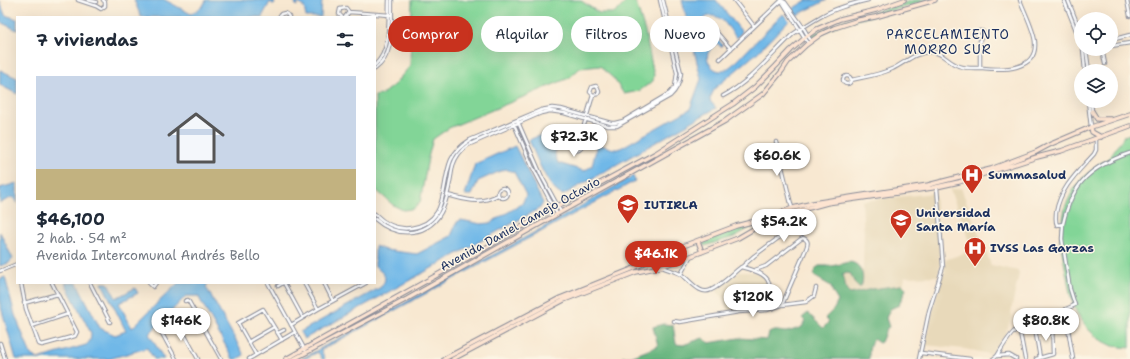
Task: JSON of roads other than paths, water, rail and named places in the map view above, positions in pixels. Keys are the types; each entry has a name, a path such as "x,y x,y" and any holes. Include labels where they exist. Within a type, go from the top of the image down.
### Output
{"main road":[{"name":"Avenida Daniel Camejo Octavio","path":"294,359 306,350 556,207 656,153 733,104 755,87 808,35 827,24 840,19 876,10 904,0"},
{"name":"Avenida Daniel Camejo Octavio","path":"286,359 407,299 559,213 725,122 763,94 788,62 810,42 834,28 935,0"},
{"path":"1092,111 1097,118 1102,120 1115,119"},
{"path":"444,359 560,298 632,270 670,251 741,224 763,219 792,208 823,201 928,185 991,169 1036,152 1091,127 1130,114"},
{"path":"453,359 564,300 636,272 660,266 702,252 738,238 767,222 805,208 831,202 937,187 975,177 1030,159 1061,152 1130,126"},
{"path":"1091,127 1092,132 1102,137"},
{"path":"698,241 702,252"}],"street":[{"path":"78,0 97,3"},
{"path":"88,0 97,3 101,9 105,4 103,0"},
{"path":"376,68 386,56 390,46 389,0"},
{"path":"376,64 380,60 386,46 392,0"},
{"path":"660,0 665,16"},
{"path":"663,0 666,16"},
{"path":"734,0 754,26"},
{"path":"720,59 782,0"},
{"path":"782,0 804,27 810,42"},
{"path":"782,0 782,4 804,38 810,42"},
{"path":"723,96 729,94 757,70 793,34 799,30 819,17 834,10 868,0"},
{"path":"851,80 878,75 925,52 938,53 950,62 962,67 997,69 1016,68 1023,65 1031,57 1035,48 1035,40 1020,0"},
{"path":"1064,0 1074,26"},
{"path":"1068,0 1074,15"},
{"path":"1127,0 1130,16"},
{"path":"341,16 339,14 340,9 346,8 349,12 390,15"},
{"path":"346,16 349,12"},
{"path":"280,16 284,13 288,14 289,16"},
{"path":"720,36 731,49"},
{"path":"1118,39 1130,36"},
{"path":"980,68 983,37"},
{"path":"1118,45 1130,43"},
{"path":"376,220 384,226 397,231 406,232 422,229 432,223 444,207 450,164 453,156 460,146 470,140 545,111 557,111 586,118 608,126 617,126 670,96 677,89 681,74 674,52"},
{"path":"1103,56 1105,64"},
{"path":"877,79 878,75"},
{"path":"579,142 593,95"},
{"path":"1089,108 1091,127"},
{"path":"517,122 559,213"},
{"path":"514,123 532,166 556,207"},
{"path":"1063,224 1059,225 1056,223 1057,209 1060,198 1069,182 1094,154 1096,150 1096,139"},
{"path":"776,142 792,208"},
{"path":"1073,359 1067,322 1067,308 1075,305 1070,289 1062,239 1063,224 1067,207 1074,193 1085,179 1101,165 1130,154"},
{"path":"919,359 929,311 943,267 937,187"},
{"path":"445,195 471,201 484,202 498,195"},
{"path":"376,215 381,220 394,227 407,229 419,226 428,222 435,215 445,195"},
{"path":"660,266 681,274 702,291 708,291 723,282 754,256 804,220 805,208"},
{"path":"755,270 766,266 801,239 803,238 807,241 808,244 782,305"},
{"path":"681,274 691,256"},
{"path":"0,271 16,264"},
{"path":"741,268 755,270 768,281 768,292 763,300 761,310"},
{"path":"21,284 24,303 39,344 42,345 75,336 77,332 53,284"},
{"path":"91,284 110,322"},
{"path":"269,284 306,350"},
{"path":"284,284 303,318"},
{"path":"305,284 318,309"},
{"path":"325,284 333,301"},
{"path":"291,325 364,284"},
{"path":"674,321 680,322 739,312 761,310 809,300 814,296 816,288"},
{"path":"24,303 58,294"},
{"path":"185,301 188,300 221,359"},
{"path":"256,355 238,324 262,309 282,340"},
{"path":"32,326 68,314"},
{"path":"170,314 174,314 198,359"},
{"path":"994,359 1004,344 1019,327 1052,322 1067,322"},
{"path":"1036,359 1053,354 1052,322"},
{"path":"1034,324 1040,358"},
{"path":"161,326 159,328 176,359"},
{"path":"248,342 274,327"},
{"path":"1019,327 1025,359"},
{"path":"278,333 284,330"},
{"path":"249,359 295,332"},
{"path":"0,343 5,359"},
{"path":"921,353 970,359"},
{"path":"997,356 1010,356 1016,359"}],"water":[{"path":"134,0 165,0 191,14 203,6 206,0 271,0 275,3 274,5 270,2 263,16 141,16"},
{"path":"291,0 322,0 321,16 306,16 304,7 298,3 297,6 295,4 296,2"},
{"path":"682,0 716,0 742,32 737,38 720,19 720,16 686,16"},
{"path":"807,0 827,0 797,15 792,9"},
{"path":"0,2 5,15 16,19 16,30 0,22"},
{"path":"783,14 789,20 758,52 715,88 710,101 716,108 563,195 553,187 543,172 529,140 553,130 560,134 555,155 558,163 584,171 592,166 597,146 619,149 690,109 701,79 695,52 709,52 707,56 710,65 719,71 726,70 736,62"},
{"path":"0,70 16,78 16,93 0,85"},
{"path":"515,146 543,203 540,208 304,339 300,332 381,287 385,278 383,273 376,267 376,246 385,250 417,254 451,236 457,222 461,220 481,224 490,223 522,204 526,195 514,172 505,169 478,181 472,195 465,195 475,164"},
{"path":"633,176 635,181 321,350 325,359 322,359 318,352 301,359 539,230"},
{"path":"16,183 16,202 13,197 0,203 0,188"},
{"path":"0,232 13,259 9,263 0,266"},
{"path":"5,277 15,315 31,355 38,359 16,359 0,304 0,279"},
{"path":"66,284 78,284 100,328 115,335 126,331 102,284 109,284 116,298 135,288 138,293 119,303 132,328 177,284 208,284 206,287 244,355 237,359 233,359 198,296 186,296 149,334 164,359 154,359 147,348 109,359 38,359 86,345 90,340 91,333"}],"place":[{"name":"Summasalud","path":"972,194"},
{"name":"IUTIRLA","path":"628,224"},
{"name":"Universidad Santa María","path":"901,240"},
{"name":"IVSS Las Garzas","path":"975,268"}],"district":[{"name":"PARCELAMIENTO MORRO SUR","path":"948,42"}]}
